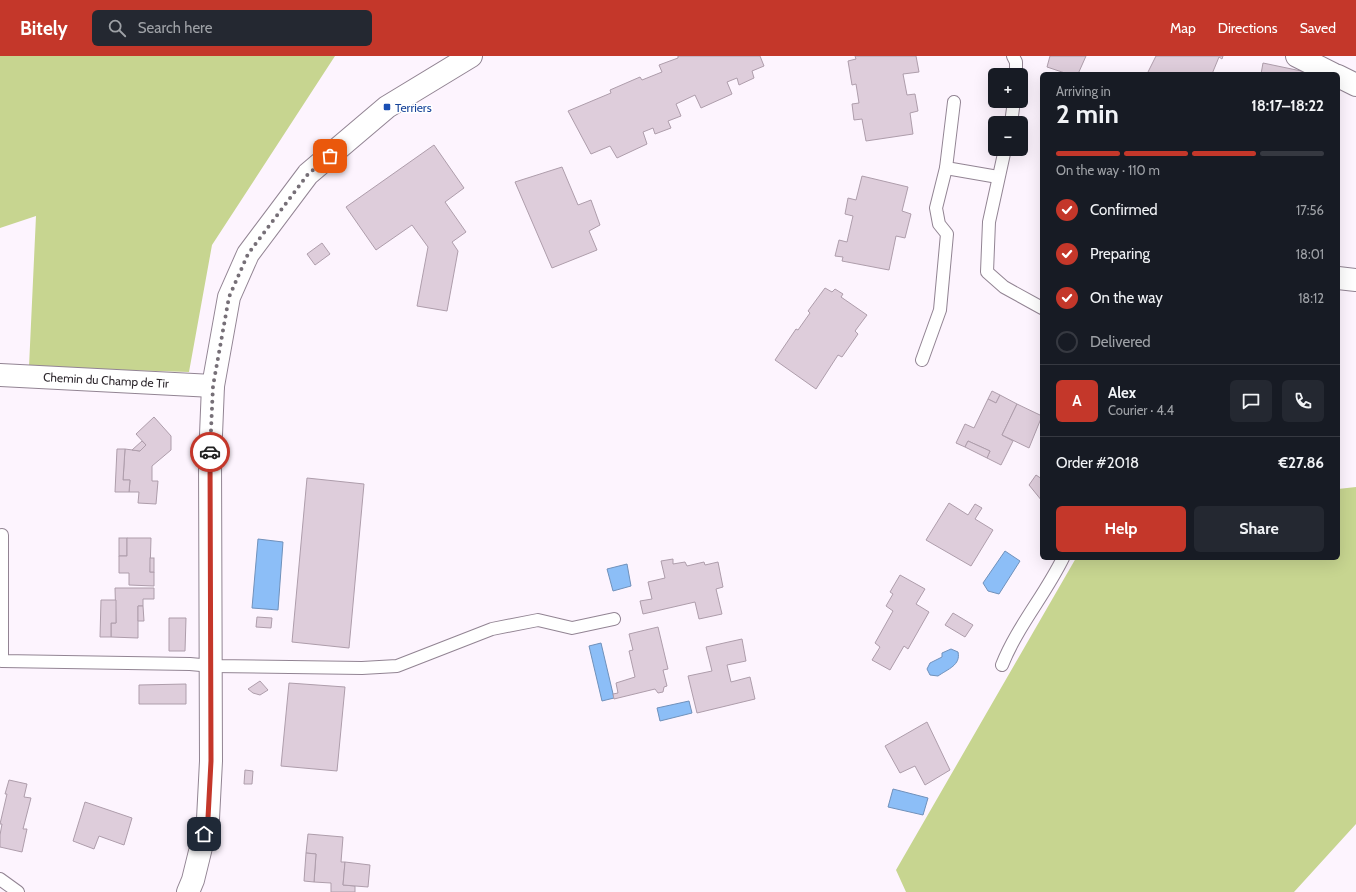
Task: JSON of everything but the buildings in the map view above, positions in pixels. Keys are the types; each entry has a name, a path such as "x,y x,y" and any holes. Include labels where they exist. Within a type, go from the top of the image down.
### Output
{"street":[{"path":"188,892 193,880 208,818 211,761 212,666 210,459 213,386 229,297 248,254 308,174 387,107 470,56"},
{"path":"1297,56 1329,72"},
{"path":"1340,77 1356,85"},
{"path":"1340,278 1356,280"},
{"name":"Chemin du Champ de Tir","path":"0,375 213,386"}],"lane":[{"path":"1013,56 1016,62 1016,68"},
{"path":"922,360 940,310 947,234 939,224 936,208 946,168 954,102"},
{"path":"1003,156 988,222 987,272 1004,287 1040,307"},
{"path":"946,168 998,177"},
{"path":"2,535 2,661 362,668 397,666 492,629 538,620 572,628 614,620"},
{"path":"1002,665 1010,645 1062,560"},
{"path":"0,879 18,892"}],"green space":[{"path":"0,56 335,56 212,245 189,372 29,367 36,216 0,228"},
{"path":"1356,487 1356,824 1294,892 906,892 896,870 1075,560 1340,560 1340,489"}],"water":[{"path":"258,539 283,542 278,610 252,608"},
{"path":"1005,551 1020,561 999,594 988,591 983,583"},
{"path":"627,564 631,586 613,591 607,569"},
{"path":"601,643 614,698 602,701 589,646"},
{"path":"951,649 958,652 958,660 956,663 950,669 938,676 930,675 927,669 930,663 942,657 942,653"},
{"path":"689,701 692,713 660,721 657,708"},
{"path":"893,789 928,798 923,815 888,807"}],"way so far":[{"path":"210,452 213,386 229,297 248,254 308,174 330,156"}],"place":[{"name":"Terriers","path":"387,107"}],"route":[{"path":"204,834 208,818 211,761 212,607 210,452"}]}
